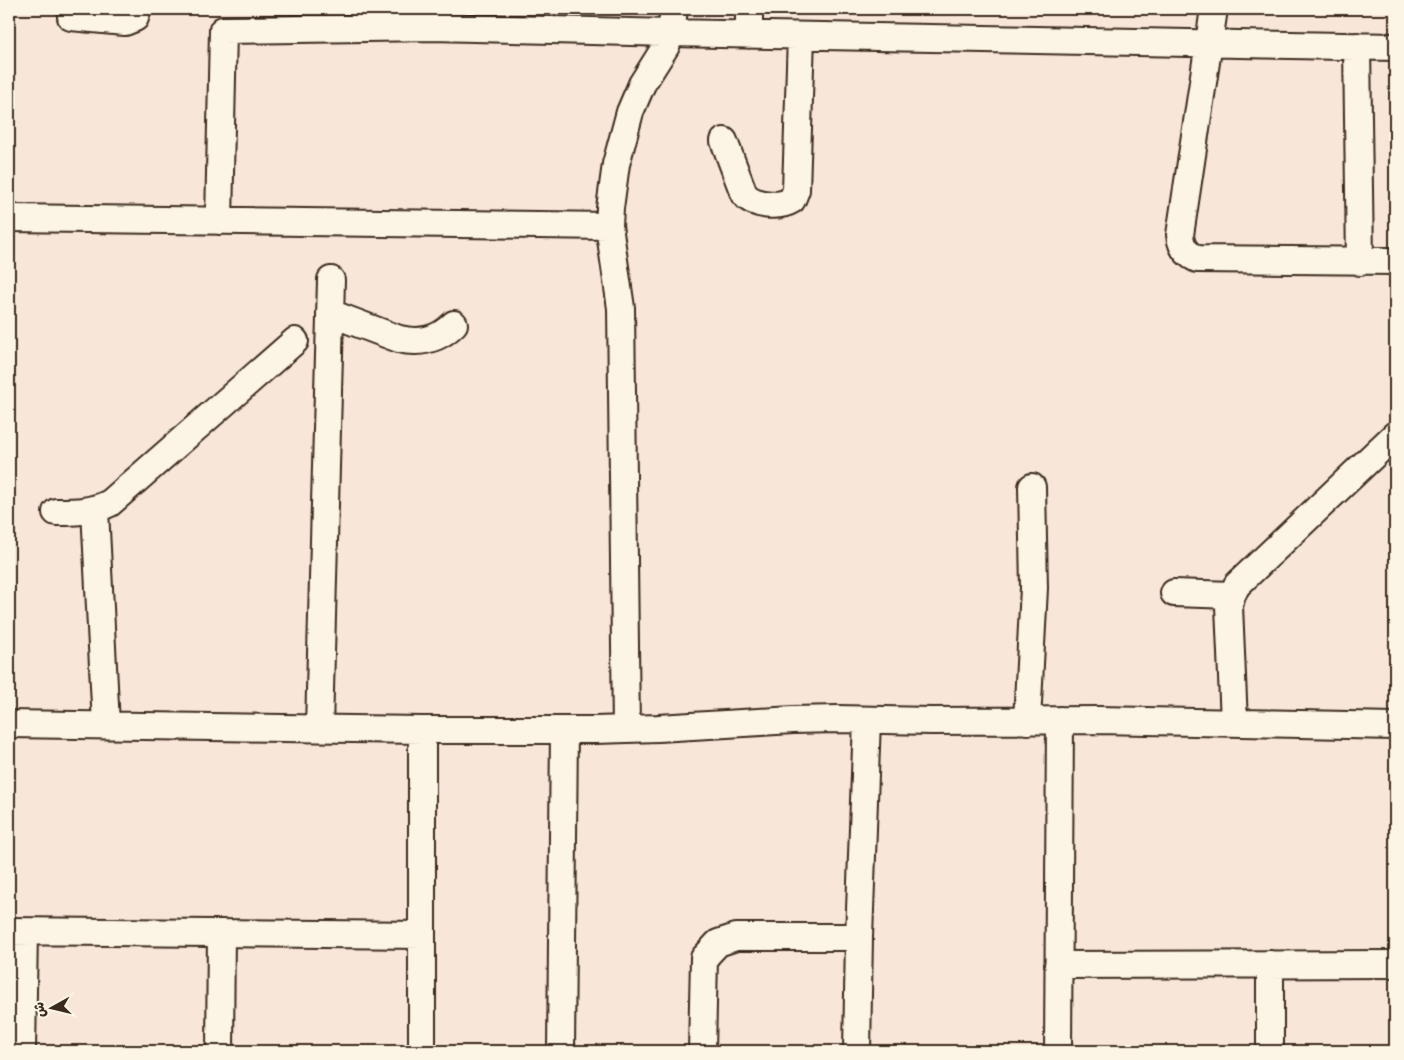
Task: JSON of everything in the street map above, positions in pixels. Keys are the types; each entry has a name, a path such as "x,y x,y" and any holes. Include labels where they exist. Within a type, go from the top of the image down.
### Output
{"street":[{"path":"71,17 125,22 135,18 138,9"},
{"path":"749,9 750,35"},
{"path":"1214,9 1180,235 1184,250 1197,259 1395,261"},
{"path":"219,221 223,19 432,18 673,21 750,35 1395,47"},
{"path":"626,729 622,330 609,226 610,208 616,164 628,121 642,84 659,58 673,21"},
{"path":"724,141 744,194 748,199 760,203 782,204 792,200 796,190 802,36"},
{"path":"1357,46 1360,262"},
{"path":"9,218 609,226"},
{"path":"319,728 331,280"},
{"path":"330,313 399,339 419,342 434,338 447,331 454,324"},
{"path":"56,512 95,510 117,497 295,341"},
{"path":"1234,723 1229,606 1232,595 1244,577 1395,435"},
{"path":"1027,720 1034,588 1032,488"},
{"path":"95,510 106,725"},
{"path":"1174,593 1232,595"},
{"path":"9,724 422,730 564,730 626,729 793,720 1060,720 1395,726"},
{"path":"857,1051 867,720"},
{"path":"1058,1051 1060,720"},
{"path":"422,730 422,1051"},
{"path":"561,1051 564,730"},
{"path":"22,1051 16,932 422,936"},
{"path":"220,1051 221,933"},
{"path":"702,1051 704,958 718,944 736,937 859,937"},
{"path":"1270,964 1270,1051"},
{"path":"1058,965 1395,964"}]}
